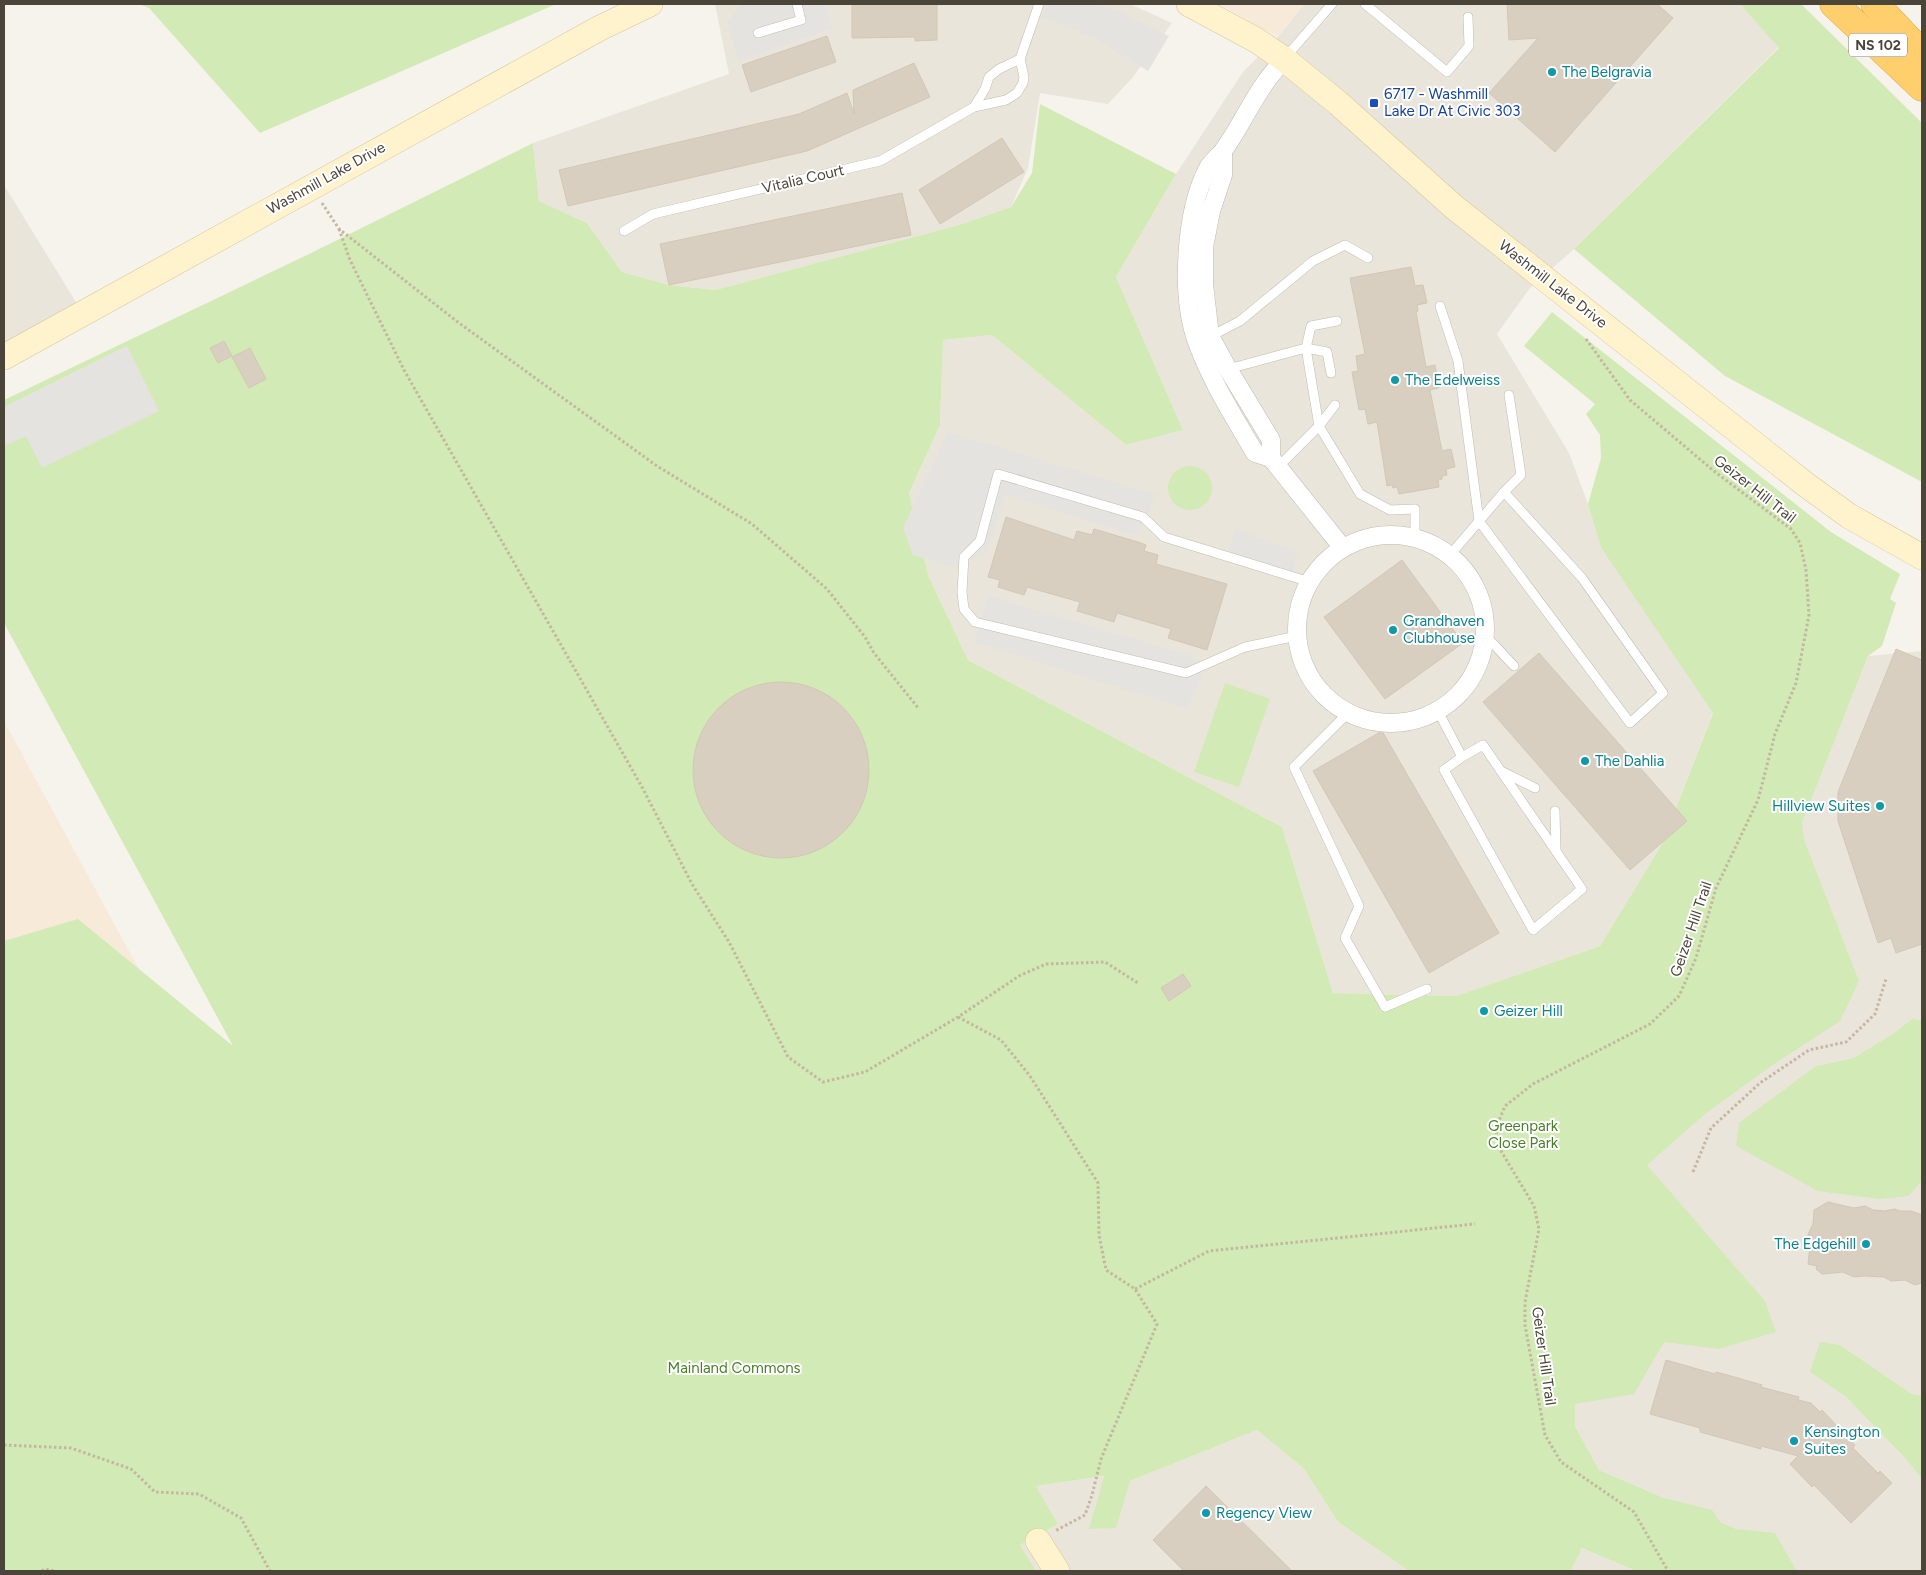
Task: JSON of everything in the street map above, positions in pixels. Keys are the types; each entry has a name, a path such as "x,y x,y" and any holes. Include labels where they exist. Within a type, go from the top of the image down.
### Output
{"highway":[{"name":"NS 102","path":"1834,4 1922,88"},
{"name":"NS 102","path":"1875,4 1922,54"}],"street":[{"name":"Washmill Lake Drive","path":"4,357 600,28 650,4"},
{"name":"Washmill Lake Drive","path":"1189,4 1256,40 1284,59 1338,103 1454,207 1797,478 1849,516 1922,557"},
{"path":"1284,59 1265,83 1223,151 1223,175 1211,211 1204,247 1203,339 1214,383 1254,453 1274,462 1342,547"},
{"path":"1203,339 1228,370 1271,440 1274,462"},
{"path":"1393,534 1415,538 1423,540 1450,555 1471,577 1483,606 1486,636 1478,666 1462,692 1438,711 1409,722 1378,722 1348,713 1322,694 1304,667 1297,636 1300,604 1313,575 1342,547 1363,538 1393,534"},
{"path":"1038,1541 1057,1571"}],"lane":[{"path":"758,34 801,20 797,4"},
{"name":"Vitalia Court","path":"624,231 653,214 880,161 974,107 1006,100 1017,93 1024,77 1020,59 1039,4"},
{"path":"1284,59 1332,4"},
{"path":"1365,4 1447,72 1469,46 1468,17"},
{"path":"974,107 990,77 999,69 1020,59"},
{"path":"1203,339 1240,321 1313,262 1345,245 1368,258"},
{"path":"1440,306 1458,361 1479,521 1630,723 1663,693 1582,578 1504,492"},
{"path":"1337,321 1311,326 1306,348 1319,426 1360,494 1390,510 1415,509 1415,538"},
{"path":"1228,370 1306,348 1327,352 1330,373"},
{"path":"1450,555 1504,492 1521,476 1509,395"},
{"path":"1274,462 1319,426 1334,405"},
{"path":"1297,636 1245,648 1186,674 975,622 964,609 962,592 964,557 980,541 998,474 1143,517 1164,537 1310,582"},
{"path":"1486,636 1514,666"},
{"path":"1438,711 1462,758"},
{"path":"1348,713 1294,767 1359,906 1345,938 1385,1006 1427,989"},
{"path":"1483,745 1501,771 1582,890 1534,930 1444,770 1483,745"},
{"path":"1501,771 1536,788"},
{"path":"1555,811 1556,852"}],"path":[{"path":"310,187 339,229 350,260 404,370 642,786 692,884 729,942 788,1058 823,1082 865,1072 958,1017 1019,976 1046,964 1105,962 1138,982"},
{"path":"339,229 459,323 657,466 752,524 827,589 865,637 874,653 919,709"},
{"name":"Geizer Hill Trail","path":"1584,331 1586,339 1630,400 1714,472 1791,529 1800,544 1806,570 1809,615 1796,683 1775,734 1758,800 1716,888 1696,958 1679,996 1650,1024 1533,1084 1505,1106 1496,1128 1498,1146 1534,1206 1539,1229 1525,1302 1525,1317 1545,1435 1561,1462 1634,1512 1668,1571"},
{"path":"1693,1172 1711,1128 1760,1083 1809,1050 1846,1042 1875,1014 1886,979"},
{"path":"958,1017 1001,1040 1030,1076 1098,1183 1099,1235 1106,1270 1135,1289 1157,1324 1100,1460 1092,1496 1085,1514 1038,1541"},
{"path":"1135,1289 1209,1251 1476,1224"},
{"path":"4,1445 71,1448 131,1469 156,1492 198,1494 241,1518 270,1571"},
{"path":"42,1571 44,1569 55,1571"}],"shaded area":[{"path":"715,4 1130,4 1172,23 1133,77 1108,104 1040,93 1028,168 1011,207 959,225 715,290 669,285 622,272 587,223 539,201 533,143 729,74"},
{"path":"742,4 825,4 833,29 738,61 727,22"},
{"path":"1048,4 1092,4 1115,10 1169,36 1148,71 1096,39 1041,16"},
{"path":"1219,4 1304,4 1278,37"},
{"path":"1304,4 1740,4 1779,47 1574,249 1530,288 1497,334 1569,453 1588,504 1601,548 1713,712 1662,844 1600,946 1456,996 1333,993 1282,827 968,660 928,575 909,493 940,425 943,340 992,335 1126,445 1183,430 1116,277 1176,174 1243,72 1278,37"},
{"path":"4,185 77,304 4,345"},
{"path":"127,346 159,411 42,468 26,436 4,446 4,407"},
{"path":"948,432 1157,495 1137,536 1005,495 986,553 953,567 913,555 903,528"},
{"path":"1235,529 1298,551 1292,577 1227,556"},
{"path":"988,596 1191,656 1202,676 1187,709 974,642"},
{"path":"1922,651 1922,1021 1913,1018 1894,1033 1853,1058 1816,1066 1909,1196 1922,1181 1922,1395 1912,1394 1840,1345 1810,1372 1846,1397 1905,1458 1922,1479 1922,1571 1797,1571 1775,1534 1736,1529 1599,1470 1560,1398 1623,1130 1742,974 1868,656"},
{"path":"4,721 214,1108 4,1232"},
{"path":"1257,1430 1304,1469 1338,1522 1409,1571 1036,1571 1020,1545 1058,1524 1036,1486 1105,1476 1095,1507 1130,1481"},
{"path":"1582,1548 1636,1571 1571,1571"}],"green space":[{"path":"139,4 556,4 260,133 149,8"},
{"path":"1740,4 1801,4 1922,123 1922,482 1725,376 1574,249 1779,48"},
{"path":"1040,104 1176,174 1116,277 1183,430 1126,445 992,335 943,340 940,425 909,493 928,575 968,660 1282,827 1333,993 1456,996 1600,946 1662,844 1713,713 1601,548 1588,504 1601,458 1600,435 1586,414 1595,404 1524,346 1552,312 1831,532 1900,574 1890,599 1896,603 1882,646 1868,656 1802,823 1804,840 1859,981 1840,1021 1771,1066 1705,1114 1647,1165 1765,1301 1776,1332 1719,1349 1664,1342 1634,1394 1575,1404 1575,1426 1599,1470 1664,1498 1712,1510 1720,1522 1736,1529 1775,1533 1797,1571 1636,1571 1582,1548 1571,1571 1409,1571 1338,1522 1304,1469 1257,1430 1130,1481 1116,1528 1089,1529 1104,1476 1036,1486 1058,1524 1020,1545 1036,1571 4,1571 4,941 78,919 233,1046 4,623 4,400 307,255 533,143 539,201 587,223 622,272 669,285 715,290 959,225 1011,207 1032,173"},
{"path":"1190,466 1202,470 1208,476 1212,488 1208,500 1202,506 1190,510 1178,506 1172,500 1168,488 1172,476 1178,470"},
{"path":"1225,683 1270,699 1239,787 1194,772"},
{"path":"1913,1018 1922,1021 1922,1181 1909,1196 1879,1199 1818,1191 1736,1146 1739,1123 1816,1066 1853,1058 1894,1033"},
{"path":"1820,1342 1840,1345 1912,1394 1922,1395 1922,1479 1905,1458 1846,1397 1810,1372"}],"building":[{"path":"852,4 937,4 937,40 915,41 915,37 852,38"},
{"name":"The Belgravia","path":"1507,4 1657,4 1673,18 1555,152 1489,93 1538,38 1509,40"},
{"path":"827,36 836,62 751,92 742,65"},
{"path":"914,63 930,97 807,151 568,206 559,170 799,114 847,93 854,114 853,90"},
{"path":"1002,138 1024,172 940,224 919,190"},
{"path":"902,193 911,235 669,285 660,244"},
{"name":"The Edelweiss","path":"1411,267 1415,286 1423,285 1427,303 1417,305 1418,311 1416,312 1426,367 1435,365 1439,388 1430,390 1442,451 1451,449 1455,467 1446,469 1447,475 1442,476 1442,479 1438,480 1439,487 1399,494 1397,487 1387,486 1377,422 1368,424 1365,409 1359,410 1352,372 1358,371 1356,356 1365,354 1350,278"},
{"path":"224,341 232,356 218,363 210,348"},
{"path":"250,348 266,379 249,388 232,357"},
{"path":"1006,517 1074,540 1077,531 1092,535 1094,529 1138,542 1146,545 1144,551 1158,555 1156,564 1227,584 1207,650 1168,638 1171,629 1117,613 1114,622 1077,611 1080,602 1027,587 1024,595 998,587 1000,580 988,577"},
{"name":"Grandhaven Clubhouse","path":"1402,560 1463,643 1385,699 1324,617"},
{"name":"Hillview Suites","path":"1896,649 1922,660 1922,944 1896,953 1891,938 1878,943 1838,821 1838,792"},
{"name":"The Dahlia","path":"1539,653 1687,821 1630,870 1483,702"},
{"path":"790,682 815,688 823,692 849,714 863,736 868,753 868,787 863,804 849,826 837,838 815,852 798,857 772,858 747,852 739,848 713,826 699,804 694,787 693,761 699,736 703,728 725,702 747,688 764,683"},
{"path":"1382,731 1499,933 1429,973 1313,771"},
{"path":"1183,974 1191,986 1169,1001 1161,988"},
{"name":"The Edgehill","path":"1828,1202 1854,1208 1865,1206 1873,1210 1895,1209 1911,1211 1922,1215 1922,1283 1915,1285 1905,1280 1891,1281 1884,1277 1854,1277 1843,1272 1822,1274 1816,1269 1817,1266 1808,1264 1810,1246 1808,1234 1813,1224 1814,1210"},
{"name":"Kensington Suites","path":"1666,1360 1762,1385 1761,1387 1799,1397 1798,1400 1811,1403 1820,1412 1822,1410 1855,1445 1853,1448 1878,1473 1880,1471 1892,1483 1851,1523 1814,1485 1812,1487 1790,1464 1798,1456 1761,1446 1761,1449 1700,1432 1700,1428 1650,1414"},
{"name":"Regency View","path":"1206,1486 1292,1571 1184,1571 1153,1540"}],"place":[{"name":"The Belgravia","path":"1552,72"},
{"name":"6717 - Washmill Lake Dr At Civic 303","path":"1374,103"},
{"name":"The Edelweiss","path":"1395,380"},
{"name":"Grandhaven Clubhouse","path":"1393,630"},
{"name":"The Dahlia","path":"1585,761"},
{"name":"Hillview Suites","path":"1880,806"},
{"name":"Geizer Hill","path":"1484,1011"},
{"name":"The Edgehill","path":"1866,1244"},
{"name":"Kensington Suites","path":"1794,1441"},
{"name":"Regency View","path":"1206,1513"}],"park label":[{"name":"Greenpark Close Park","path":"1523,1134"},
{"name":"Mainland Commons","path":"734,1368"}]}
